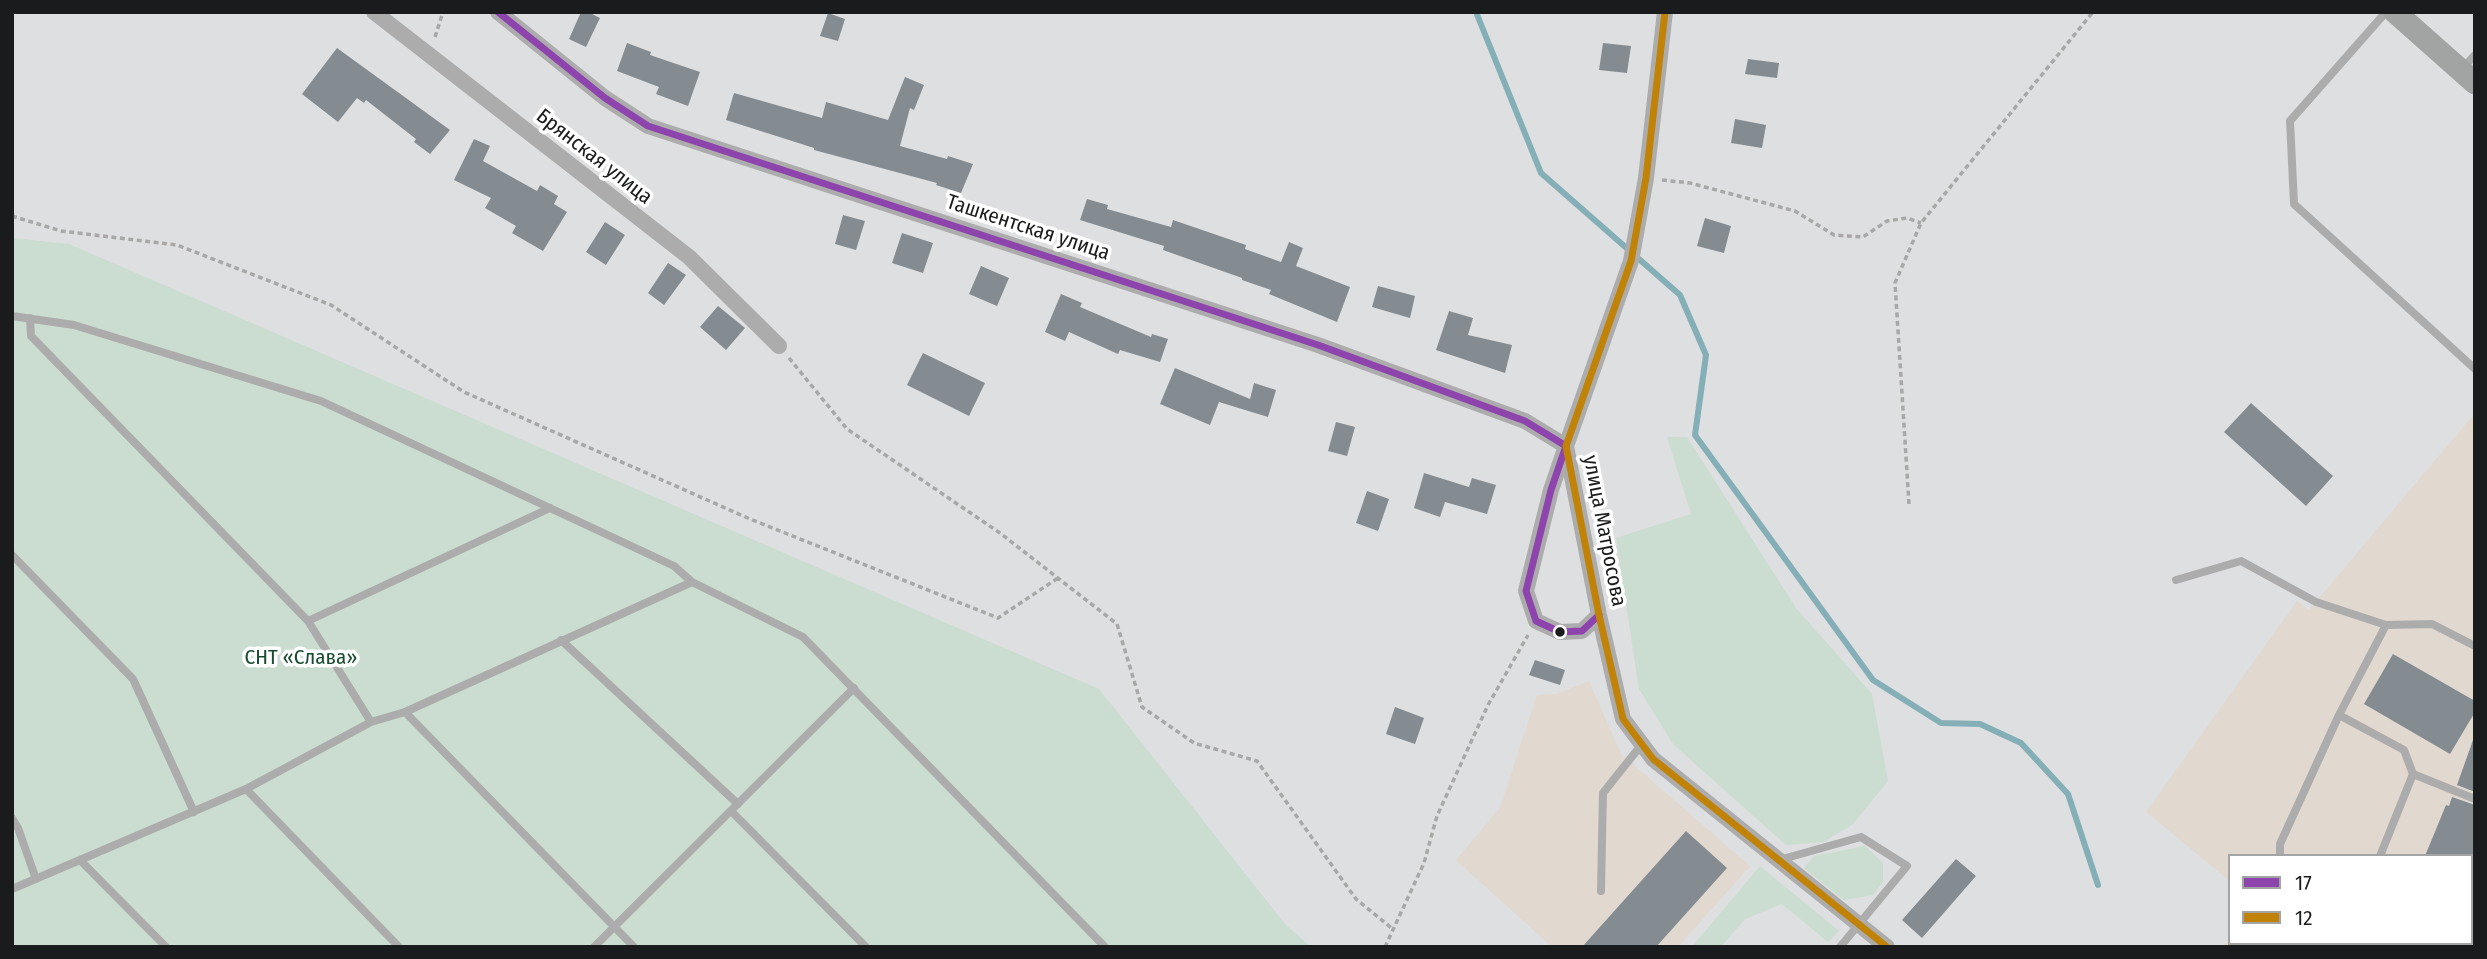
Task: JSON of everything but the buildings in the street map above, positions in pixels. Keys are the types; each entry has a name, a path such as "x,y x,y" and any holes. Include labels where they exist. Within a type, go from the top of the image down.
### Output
{"street":[{"name":"Брянская улица","path":"374,12 689,257 779,346"},
{"name":"Ташкентская улица","path":"498,12 605,97 648,126 1318,345 1525,421 1566,446"},
{"name":"улица Матросова","path":"1665,12 1646,178 1631,261 1566,446 1599,615 1623,719 1653,759 1887,947"},
{"path":"2395,12 2470,69"},
{"path":"1566,446 1551,490 1526,591 1536,621 1560,632 1582,631 1599,615"}],"lane":[{"path":"2386,12 2290,121 2294,204 2475,369"},
{"path":"12,316 74,325 321,401 674,566 692,582 803,637 1105,947"},
{"path":"30,318 31,335 308,621 371,722"},
{"path":"308,621 550,508"},
{"path":"12,555 133,679 194,812"},
{"path":"2176,580 2241,561 2316,602 2386,625 2432,624 2475,646"},
{"path":"12,889 246,789 371,722 405,712 692,582"},
{"path":"2280,854 2280,844 2339,715 2386,625"},
{"path":"561,640 738,804"},
{"path":"594,947 854,688"},
{"path":"405,712 634,947"},
{"path":"2339,715 2404,750 2413,774 2381,854"},
{"path":"1601,891 1603,793 1642,744"},
{"path":"2413,774 2475,799"},
{"path":"246,789 399,947"},
{"path":"731,811 866,947"},
{"path":"12,818 36,879"},
{"path":"1779,860 1861,838 1907,866 1840,947"},
{"path":"80,860 166,947"}],"path":[{"path":"428,55 443,12"},
{"path":"1909,504 1895,283 1921,223 2093,12"},
{"path":"1646,178 1690,183 1795,211 1834,235 1863,237 1887,221 1907,218 1921,223"},
{"path":"12,216 61,231 177,245 331,305 464,393 750,519 998,618 1058,578"},
{"path":"779,346 847,429 1000,533 1117,624 1142,707 1194,743 1256,761 1356,899 1394,930"},
{"path":"1385,947 1424,863 1437,816 1488,705 1536,621"}],"shaded area":[{"path":"2475,413 2475,947 2223,947 2228,940 2228,945 2473,945 2473,854 2228,854 2228,879 2146,812 2297,601 2309,610"},
{"path":"1589,681 1621,754 1750,866 1678,947 1552,947 1456,860 1500,808 1537,695 1557,694"}],"green space":[{"name":"СНТ «Слава»","path":"12,238 69,244 1099,689 1285,924 1311,947 12,947"},
{"path":"1667,437 1687,437 1796,608 1872,694 1888,781 1852,825 1823,842 1786,845 1673,744 1639,689 1616,538 1691,514"},
{"path":"1865,846 1883,863 1883,882 1873,895 1844,900 1804,868 1814,856"},
{"path":"1760,866 1839,931 1828,942 1782,904 1745,919 1721,947 1692,947"}],"waterway":[{"path":"1476,12 1541,173 1680,295 1706,355 1695,435 1873,680 1941,723 1980,724 2021,743 2068,794 2098,885"}],"transit line":[{"name":"17","path":"498,12 605,98 648,126 1318,345 1525,421 1566,446 1551,490 1526,591 1536,621 1560,632 1582,631 1599,615"},
{"name":"12","path":"1665,12 1646,178 1631,261 1566,446 1599,615 1623,719 1653,759 1887,947"}]}
